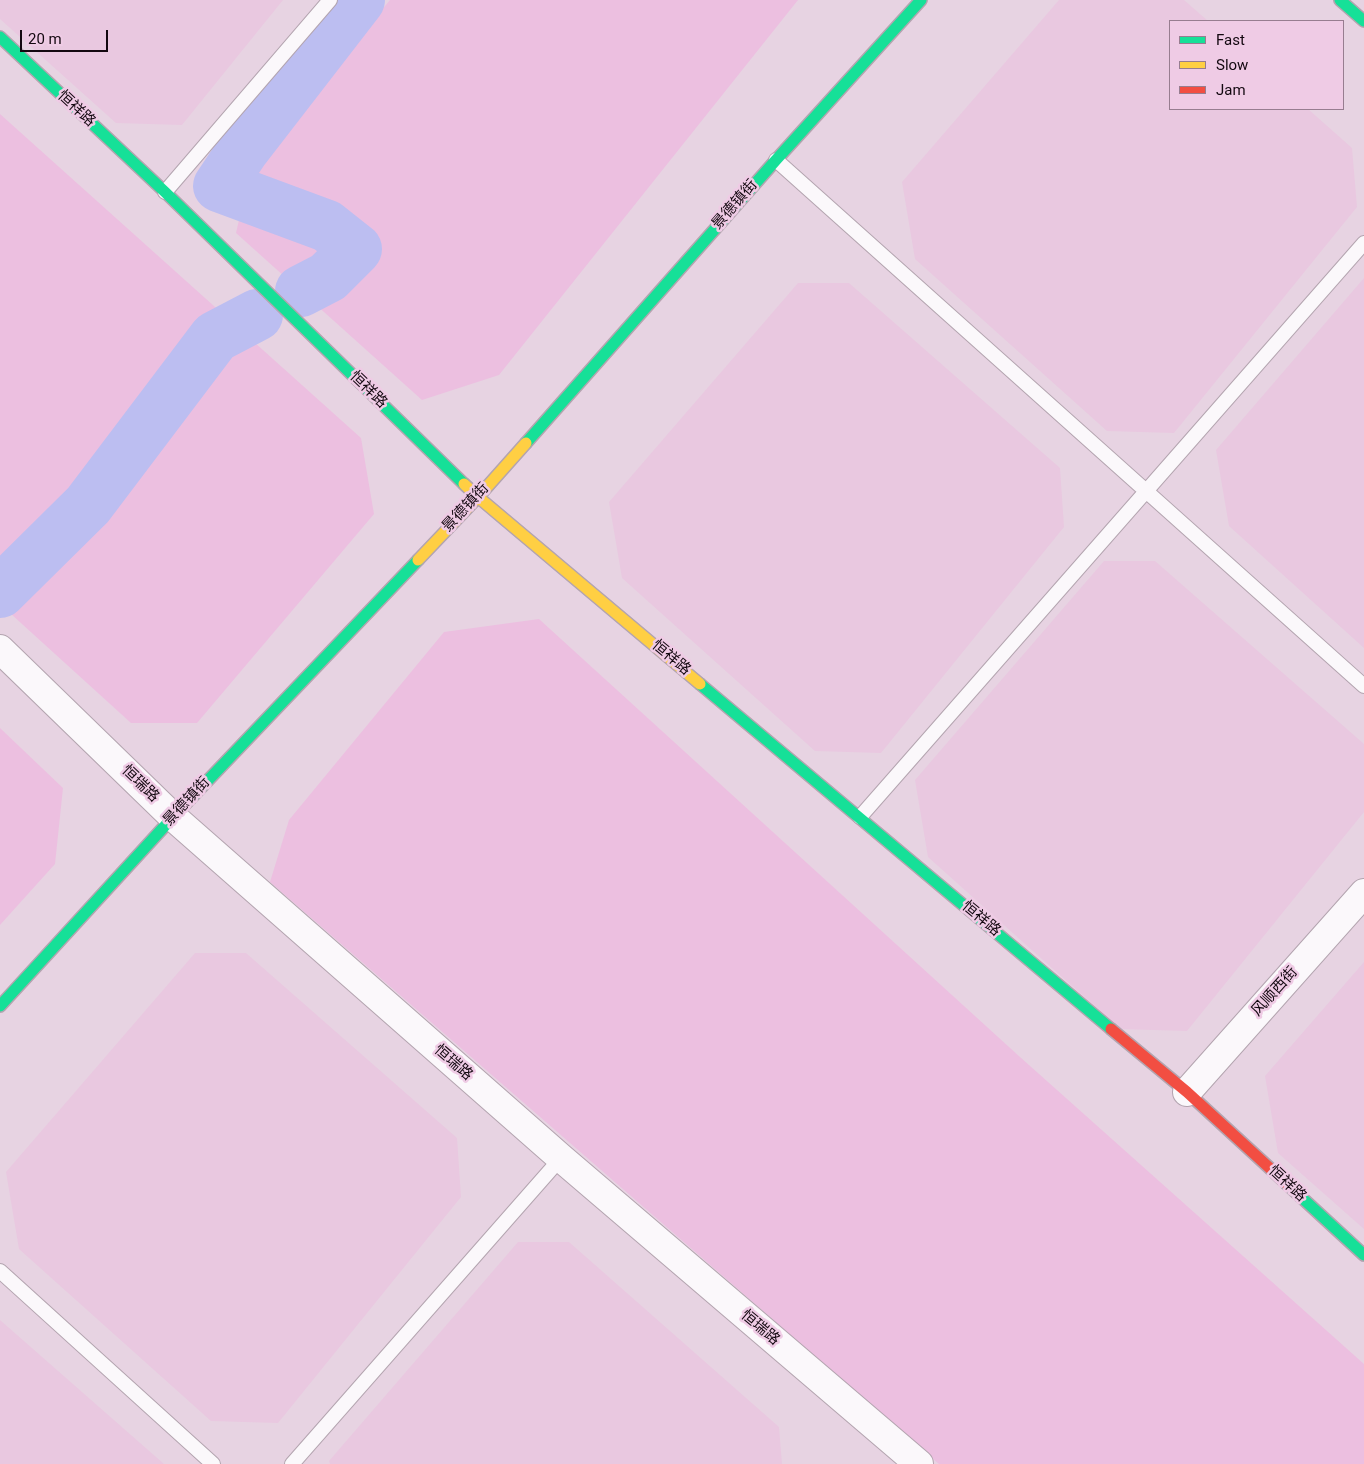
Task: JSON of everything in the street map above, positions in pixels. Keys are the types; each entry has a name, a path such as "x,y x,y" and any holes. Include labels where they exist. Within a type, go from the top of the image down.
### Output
{"street":[{"name":"景德镇街","path":"0,1006 173,817 478,496 776,160 921,0"},
{"path":"1340,0 1364,21"},
{"name":"恒祥路","path":"0,37 165,192 478,496 1187,1092 1364,1255"},
{"name":"恒瑞路","path":"0,649 173,817 904,1459"},
{"name":"风顺西街","path":"1187,1092 1364,893"}],"lane":[{"path":"165,192 330,0"},
{"path":"776,160 1364,686"},
{"path":"860,816 1364,243"},
{"path":"292,1464 561,1158"},
{"path":"0,1271 213,1464"}],"shaded area":[{"path":"0,0 283,0 182,125 116,123 0,19"},
{"path":"390,0 798,0 499,375 422,400 236,233 251,167"},
{"path":"1059,0 1184,0 1207,20 1169,20 1169,110 1309,110 1352,148 1357,207 1174,433 1107,431 915,259 902,182"},
{"path":"0,114 361,438 374,514 197,723 131,723 0,604"},
{"path":"1364,278 1364,648 1229,526 1216,450"},
{"path":"798,283 849,283 1060,468 1064,527 881,753 815,751 622,578 609,502"},
{"path":"1104,561 1155,561 1364,744 1364,812 1187,1031 1120,1029 928,857 915,780"},
{"path":"539,619 1020,1057 1364,1364 1364,1464 939,1464 270,882 289,820 444,632"},
{"path":"0,728 63,788 55,864 0,925"},
{"path":"195,953 246,953 457,1138 461,1197 278,1423 211,1421 19,1249 6,1172"},
{"path":"1364,962 1364,1229 1278,1153 1265,1076"},
{"path":"518,1242 569,1242 779,1427 782,1464 330,1464 329,1461"},
{"path":"0,1320 164,1464 0,1464"}],"waterway":[{"path":"301,291 328,277 356,249 327,226 219,186 243,150 359,0"},
{"path":"0,592 88,505 215,337 257,315"}],"traffic: fast":[{"path":"526,443 776,160 921,0"},
{"path":"1340,0 1364,21"},
{"path":"0,37 165,192 464,484"},
{"path":"0,1006 173,817 418,560"},
{"path":"700,684 1111,1029"},
{"path":"1287,1184 1364,1255"}],"traffic: slow":[{"path":"418,560 526,443"},
{"path":"464,484 700,684"}],"traffic: jam":[{"path":"1111,1029 1187,1092 1287,1184"}]}
